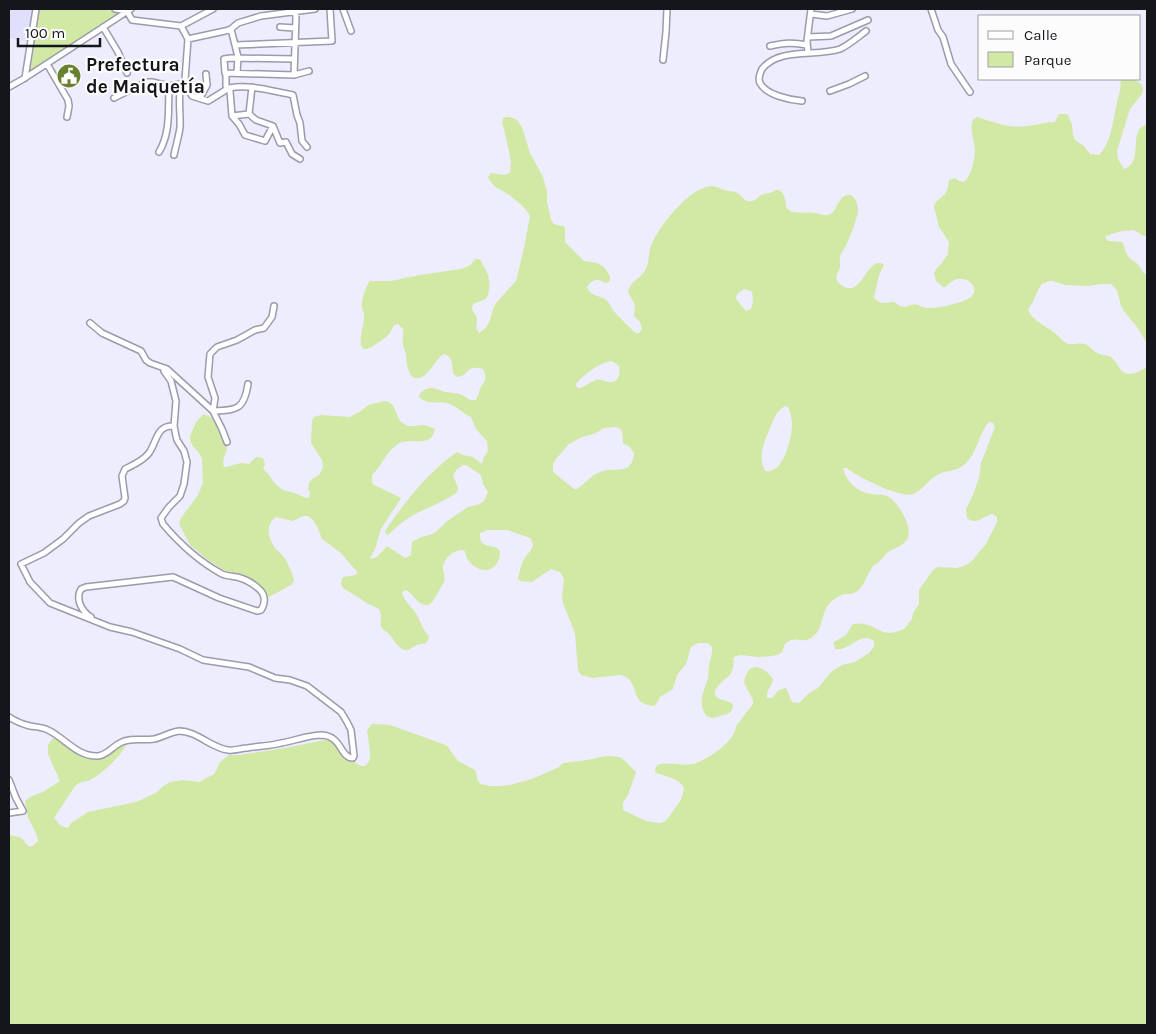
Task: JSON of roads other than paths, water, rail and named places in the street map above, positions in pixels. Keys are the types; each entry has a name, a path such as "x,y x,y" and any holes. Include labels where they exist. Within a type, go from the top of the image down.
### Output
{"street":[{"path":"25,78 36,9"},
{"path":"116,9 129,10"},
{"path":"129,10 132,20 181,26 211,9"},
{"path":"188,39 231,28 238,23 261,16 314,9"},
{"path":"236,45 332,41 330,9"},
{"path":"343,9 351,31"},
{"path":"663,60 667,9"},
{"path":"808,53 807,45 811,12 827,16 852,9"},
{"path":"931,9 938,30 943,37 951,64 970,92"},
{"path":"9,87 129,10"},
{"path":"294,75 295,12"},
{"path":"808,37 832,36 868,20"},
{"path":"174,154 180,124 182,84 186,80 188,39 181,26"},
{"path":"103,27 118,52 127,73"},
{"path":"280,27 295,28"},
{"path":"231,28 238,57 237,73"},
{"path":"802,101 776,96 764,88 759,78 764,67 778,57 840,48 866,31"},
{"path":"770,46 794,42 807,45"},
{"path":"273,126 265,141 245,135 240,124 232,116 230,91 226,86 224,59 238,57 294,59"},
{"path":"47,64 68,100 67,117"},
{"path":"226,73 294,75 309,71"},
{"path":"200,98 207,85 206,74"},
{"path":"830,91 865,76"},
{"path":"114,98 146,82 169,86 182,84 192,96 208,101 229,88 252,87 293,95 302,141 307,147"},
{"path":"159,152 164,144 168,126 169,86"},
{"path":"249,114 252,87"},
{"path":"232,116 249,114 256,120 273,126 280,143 286,142 292,154 300,159"},
{"path":"213,412 215,398 208,377 210,354 217,347 237,340 255,330 264,328 272,317 274,306"},
{"path":"90,323 102,333 141,352 150,363 167,369 213,412 226,442"},
{"path":"110,627 88,615 80,606 78,598 81,589 173,577 219,598 257,611 261,610 265,605 265,597 262,591 244,580 222,574 202,561 163,524 162,518 169,507 180,496 187,468 184,451 177,440 174,426 176,401 171,381 164,371 165,368"},
{"path":"213,412 231,410 238,407 244,400 248,384"},
{"path":"9,717 29,726 50,731 80,752 90,755 99,756 106,754 121,743 129,740 154,739 178,731 193,735 228,750 260,747 310,737 326,736 336,740 347,756 350,759 353,758 351,730 341,712 307,686 290,680 275,678 249,667 203,660 180,649 132,632 110,627 50,603 30,582 21,564 51,548 79,523 90,516 124,501 122,476 125,469 142,460 148,454 159,432 164,427 168,425 174,426"},
{"path":"9,780 23,811 9,813"}],"place":[{"name":"Prefectura de Maiquetía","path":"69,76"}]}
